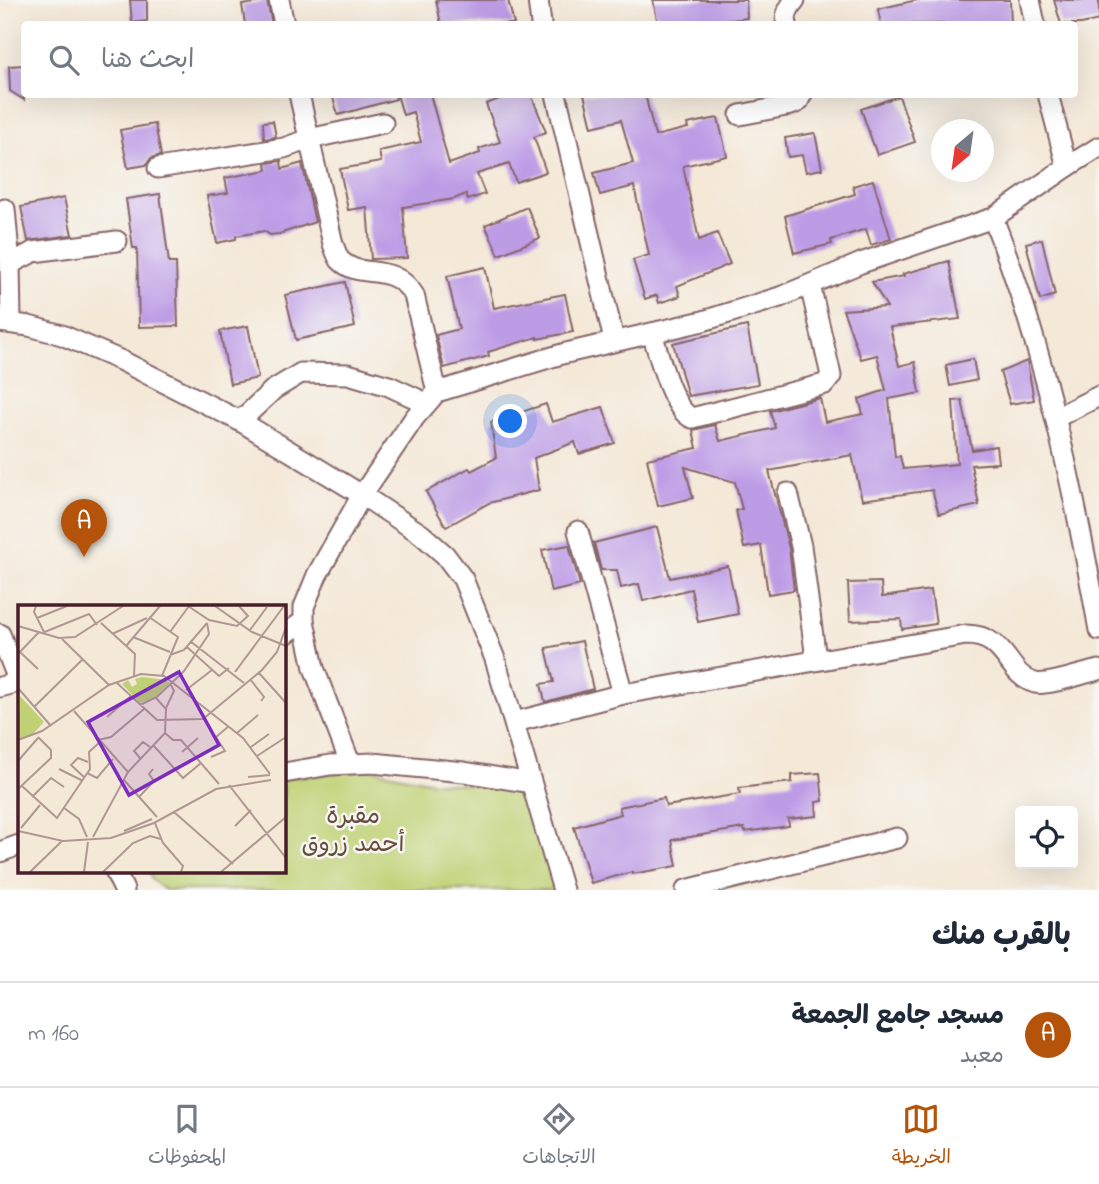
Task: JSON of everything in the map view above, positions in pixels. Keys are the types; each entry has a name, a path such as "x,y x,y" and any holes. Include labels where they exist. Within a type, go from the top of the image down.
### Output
{"street":[{"path":"279,0 283,21"},
{"path":"538,0 541,21"},
{"path":"786,21 789,6 795,0"},
{"path":"1030,0 1034,21"},
{"path":"300,98 333,244 339,258 348,265 395,275 408,285 414,295 431,398 362,495 308,595 304,621 314,668 350,763"},
{"path":"557,98 614,340"},
{"path":"740,115 791,105 800,98"},
{"path":"1049,98 1067,167"},
{"path":"158,168 284,148 309,139 383,123"},
{"path":"240,421 273,390 301,373 348,374 431,398 614,340 703,321 810,285 861,262 993,218 1099,147"},
{"path":"5,209 10,264 5,322 62,335 122,361 240,421 362,495 421,534 445,555 463,579 495,659 563,890"},
{"path":"993,218 1006,251 1057,417 1099,630"},
{"path":"10,264 33,252 117,242"},
{"path":"652,333 678,405 692,418 825,384 831,376 810,285"},
{"path":"1057,417 1099,396"},
{"path":"788,493 801,546 816,659"},
{"path":"578,531 623,694"},
{"path":"285,634 304,621"},
{"path":"0,634 18,679"},
{"path":"515,722 623,694 966,635 978,635 992,641 1023,676 1036,683 1099,670"},
{"path":"0,687 18,682"},
{"path":"285,773 350,763 464,772 531,783"},
{"path":"686,890 897,838"},
{"path":"0,852 18,845"},
{"path":"115,872 124,890"}],"green space":[{"name":"مقبرة أحمد زروق","path":"370,769 428,781 494,787 519,794 529,799 559,890 165,890 152,880 149,872 285,872 285,778"}],"building":[{"path":"130,0 147,0 147,21 132,21"},
{"path":"436,0 508,0 513,21 440,21"},
{"path":"653,0 746,0 747,18 724,21 657,21"},
{"path":"917,0 1010,0 1011,21 880,21 878,9"},
{"path":"1054,0 1099,0 1099,20 1081,24 1078,24 1078,21 1060,21"},
{"path":"267,1 271,21 245,21 242,5"},
{"path":"21,65 21,98 24,100 10,91 9,66"},
{"path":"333,98 396,98 396,99 338,115"},
{"path":"398,98 431,98 449,164 480,153 479,149 500,142 486,104 502,98 533,98 546,132 534,137 546,172 516,182 509,164 477,174 485,194 468,200 466,194 454,199 403,207 407,258 371,259 367,207 348,210 340,169 381,162 379,151 421,142 413,112 403,115"},
{"path":"585,98 646,98 655,136 688,128 687,124 718,118 727,156 683,166 699,240 717,233 730,264 677,286 680,296 659,303 657,295 645,299 633,260 649,255 634,186 600,195 594,173 633,163 621,120 592,127"},
{"path":"900,98 915,142 877,155 861,109"},
{"path":"273,121 276,137 264,139 263,122"},
{"path":"155,124 161,155 151,158 146,165 128,168 120,130"},
{"path":"815,133 822,169 806,172 802,155 788,157 785,138"},
{"path":"281,161 282,169 302,163 315,222 279,234 270,235 264,231 217,243 207,196 228,193 225,178 267,170 266,163"},
{"path":"873,180 891,239 871,245 866,229 831,240 832,244 794,253 785,216 855,194 853,186"},
{"path":"160,194 169,263 176,263 178,326 139,327 137,248 133,248 126,199"},
{"path":"64,198 72,235 28,241 21,207"},
{"path":"527,207 540,238 499,255 485,225"},
{"path":"1042,239 1055,295 1040,300 1026,243"},
{"path":"949,261 960,319 890,327 899,366 915,362 920,393 889,399 895,457 900,456 903,469 957,464 953,401 962,400 972,450 996,446 998,463 971,465 979,505 939,514 932,490 862,500 852,455 769,471 789,548 794,590 768,594 761,545 744,548 736,510 742,509 735,482 685,467 693,498 658,506 647,459 697,448 693,430 715,425 720,441 775,428 770,411 820,398 825,422 863,414 859,399 886,390 877,355 861,359 843,310 887,307 872,282 904,276 903,274"},
{"path":"485,267 494,308 565,294 573,332 537,337 488,352 489,356 444,368 436,335 459,329 447,276"},
{"path":"345,282 355,327 296,340 285,295"},
{"path":"248,326 258,378 230,384 220,331"},
{"path":"747,326 758,384 688,396 673,343"},
{"path":"973,359 977,380 950,386 946,365"},
{"path":"1027,361 1034,400 1010,404 1000,372"},
{"path":"546,404 552,422 603,407 615,443 579,454 575,442 534,458 539,490 489,503 446,527 426,492 469,468 471,471 496,458 491,422"},
{"path":"657,527 670,578 728,566 738,614 698,622 691,589 643,601 639,584 621,588 617,570 601,570 594,543"},
{"path":"569,545 580,585 551,592 542,550"},
{"path":"881,582 882,597 931,590 936,624 902,629 901,619 850,621 848,583"},
{"path":"582,641 593,689 545,702 541,684 554,682 546,648"},
{"path":"820,773 823,801 816,802 817,816 788,819 789,826 745,832 744,828 672,840 677,866 632,872 591,883 574,827 621,814 619,807 664,798 666,806 740,794 739,788 792,782 792,775"}],"place":[{"name":"مسجد جامع الجمعة","path":"84,557"}]}
